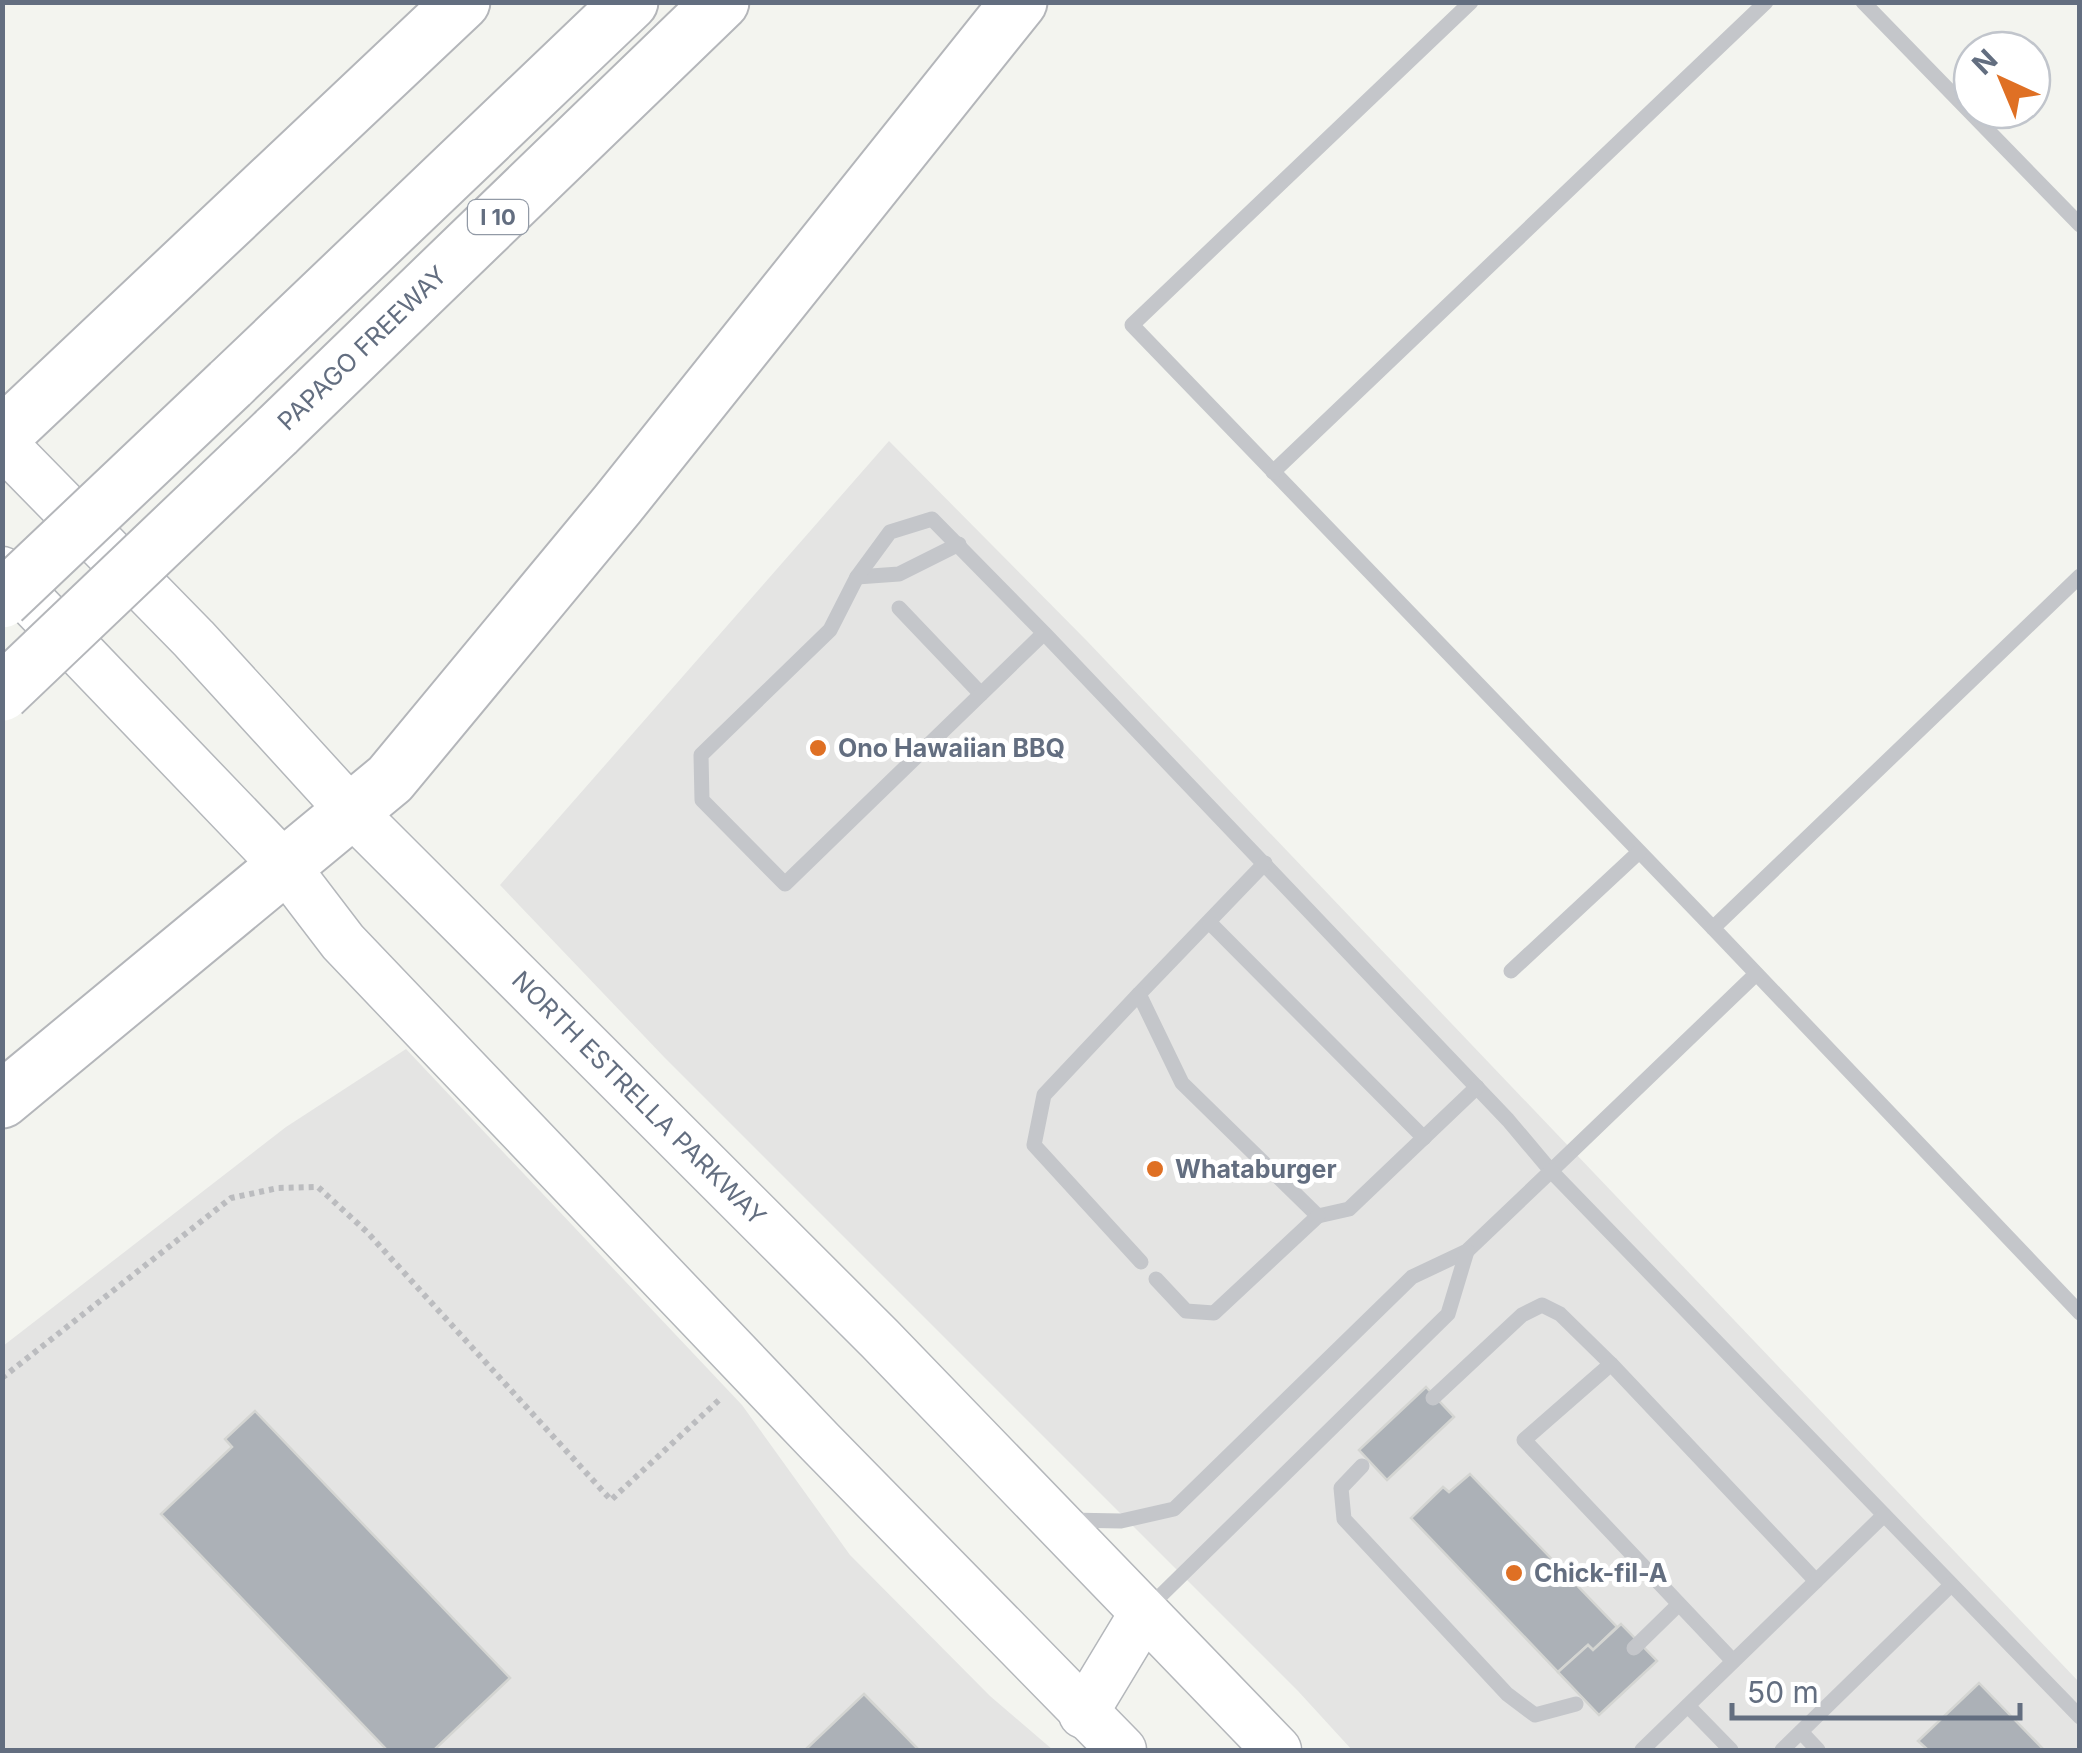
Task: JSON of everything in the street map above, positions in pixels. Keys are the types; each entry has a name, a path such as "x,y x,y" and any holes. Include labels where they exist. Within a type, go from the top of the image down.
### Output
{"highway":[{"path":"2,439 462,2"},
{"path":"2,600 630,2"},
{"name":"PAPAGO FREEWAY","path":"2,693 721,2"},
{"path":"2,1100 390,779 1019,2"}],"main road":[{"name":"NORTH ESTRELLA PARKWAY","path":"2,439 194,639 352,812 880,1339 1277,1750"},
{"path":"2,571 285,866 343,942 1083,1714 1122,1750"},
{"path":"1083,1714 1144,1613"}],"lane":[{"path":"1471,2 1132,325 2080,1312"},
{"path":"1272,472 1766,2"},
{"path":"1863,2 2080,225"},
{"path":"1044,633 785,884 702,800 701,755 830,630 857,577 890,532 932,518 1044,633 1265,863 1477,1087 1550,1171 2080,1717"},
{"path":"857,577 899,574 958,544"},
{"path":"1712,928 2080,576"},
{"path":"899,608 981,694"},
{"path":"1511,971 1640,852"},
{"path":"1141,1262 1034,1144 1044,1095 1265,863"},
{"path":"1210,923 1424,1138"},
{"path":"1054,1520 1121,1521 1174,1509 1412,1277 1467,1251 1756,974"},
{"path":"1140,994 1182,1083 1318,1216"},
{"path":"1156,1279 1186,1311 1214,1313 1318,1216 1349,1209 1477,1087"},
{"path":"1144,1613 1448,1314 1467,1251"},
{"path":"1433,1398 1522,1315 1542,1305 1560,1314 1610,1364 1816,1581"},
{"path":"1610,1364 1524,1440 1677,1606 1734,1661"},
{"path":"1362,1466 1341,1488 1344,1519 1508,1694 1535,1715 1576,1704"},
{"path":"1642,1750 1884,1516"},
{"path":"1782,1750 1951,1585"},
{"path":"1634,1648 1677,1606"},
{"path":"1688,1706 1731,1750"},
{"path":"1801,1732 1818,1750"}],"path":[{"path":"2,1378 232,1198 278,1188 318,1187 368,1232 611,1500 719,1400"}],"shaded area":[{"path":"889,441 1087,641 2079,1682 2079,1750 1352,1750 1298,1691 664,1057 500,885"},
{"path":"406,1049 742,1405 850,1555 990,1696 1053,1750 3,1750 3,1346 286,1127"}],"building":[{"path":"1426,1387 1454,1417 1387,1480 1359,1450"},
{"path":"255,1411 510,1678 434,1750 387,1750 161,1514 232,1447 225,1439"},
{"name":"Chick-fil-A","path":"1470,1474 1617,1627 1593,1650 1588,1645 1558,1672 1411,1518 1443,1487 1449,1492"},
{"path":"1621,1624 1657,1661 1599,1715 1558,1672 1588,1645 1593,1650"},
{"path":"1979,1683 2044,1750 1928,1750 1918,1741"},
{"path":"864,1694 919,1750 805,1750"}],"place":[{"name":"Ono Hawaiian BBQ","path":"818,748"},
{"name":"Whataburger","path":"1155,1169"},
{"name":"Chick-fil-A","path":"1514,1573"}]}
